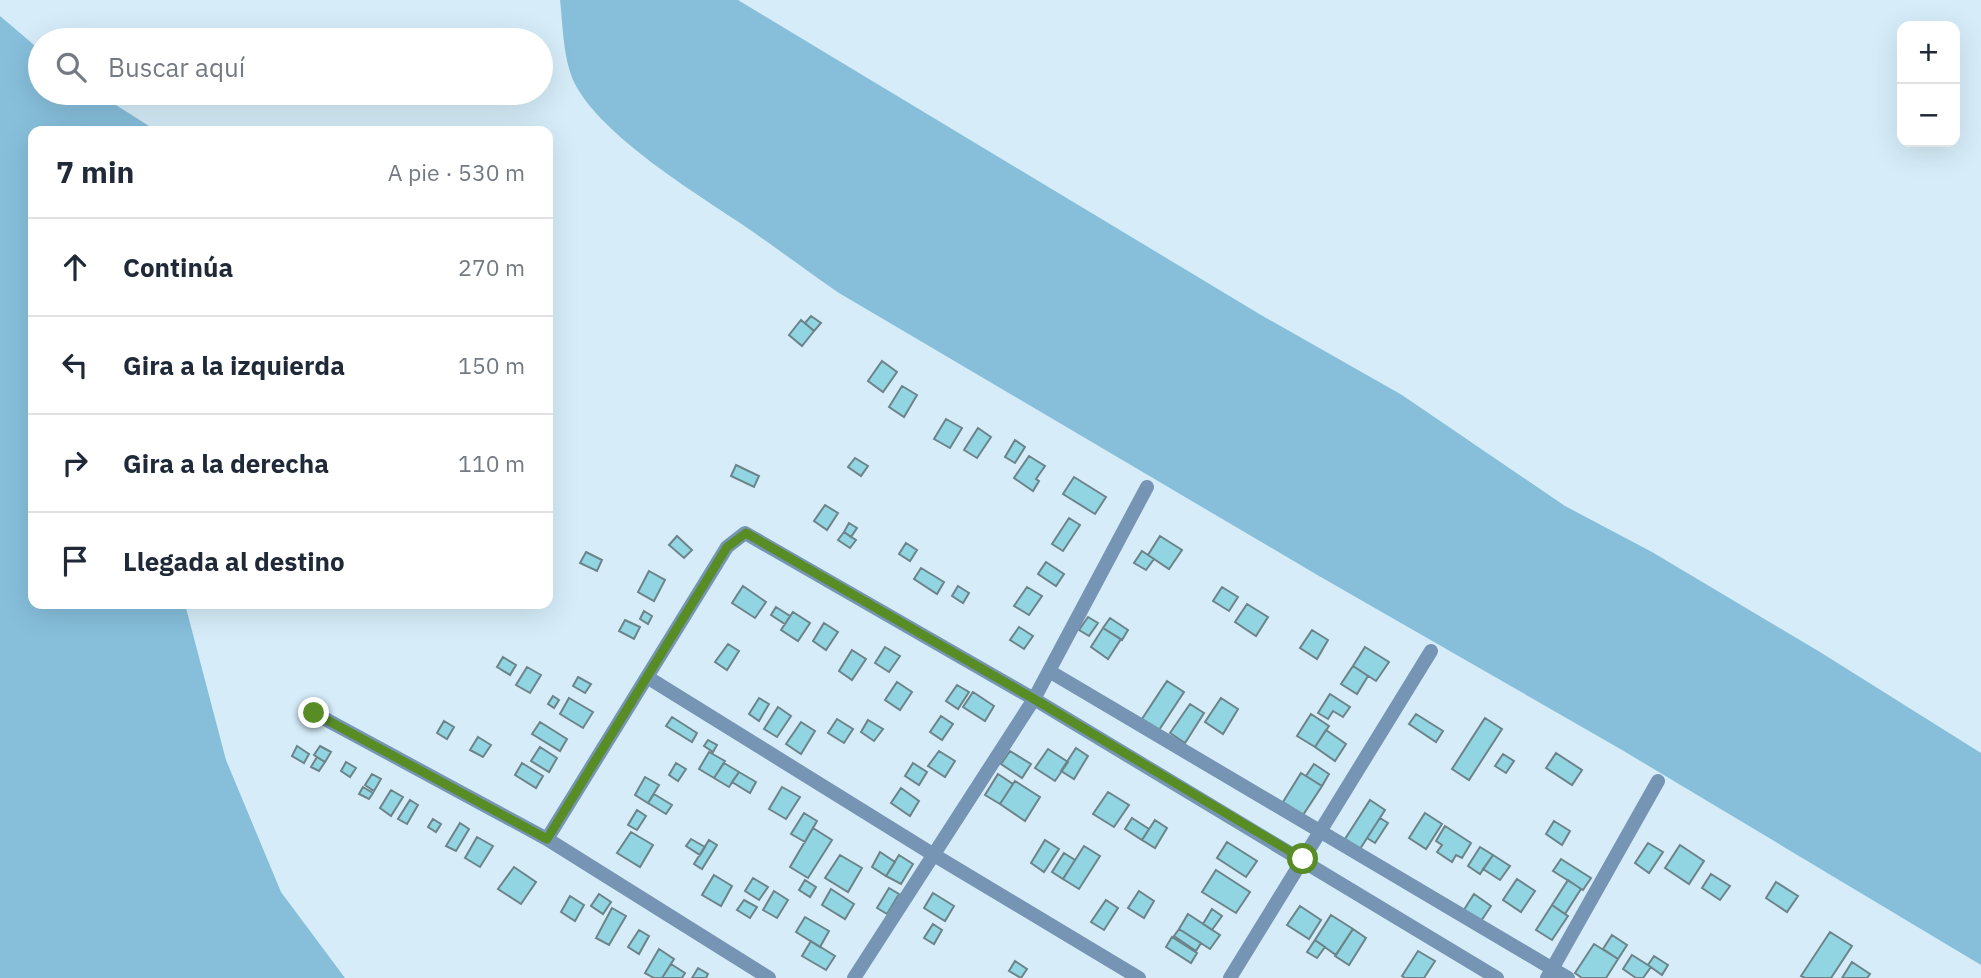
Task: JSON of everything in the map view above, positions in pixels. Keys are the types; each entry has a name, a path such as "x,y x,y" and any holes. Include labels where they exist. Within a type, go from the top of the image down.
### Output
{"street":[{"path":"854,978 1034,699 1147,487"},
{"path":"547,839 727,547 746,533 1034,699 1497,978"},
{"path":"1230,978 1432,651"},
{"path":"1049,671 1320,831 1549,973 1568,978"},
{"path":"648,677 934,855 1139,978"},
{"path":"314,713 547,839 769,978"},
{"path":"1549,973 1658,781"}],"shaded area":[{"path":"560,0 738,0 1261,315 1402,395 1565,506 1652,552 1820,652 1981,753 1981,965 1622,750 1319,576 839,293 675,180 606,123 588,104 571,74 564,43"},
{"path":"0,16 28,40 28,105 116,105 149,126 28,126 28,609 186,609 226,760 281,892 345,978 0,978"}],"building":[{"path":"811,316 821,323 814,331 805,323"},
{"path":"801,320 814,331 802,346 789,335"},
{"path":"882,361 897,372 883,392 868,381"},
{"path":"902,386 917,395 904,417 889,407"},
{"path":"946,419 962,428 950,448 934,439"},
{"path":"978,428 991,437 977,458 964,450"},
{"path":"1015,440 1025,447 1015,463 1005,457"},
{"path":"1029,456 1045,466 1036,479 1039,481 1033,491 1014,478"},
{"path":"855,458 868,466 861,476 848,467"},
{"path":"736,465 759,476 754,487 731,476"},
{"path":"1074,477 1106,497 1095,514 1063,494"},
{"path":"825,505 838,513 827,530 814,521"},
{"path":"1069,518 1080,525 1063,551 1052,544"},
{"path":"849,523 857,528 851,537 844,532"},
{"path":"844,532 856,540 850,548 838,540"},
{"path":"677,536 692,550 684,558 669,545"},
{"path":"1160,536 1182,550 1169,569 1148,555"},
{"path":"906,543 917,550 910,561 899,554"},
{"path":"1142,551 1154,559 1146,570 1134,563"},
{"path":"586,552 602,560 597,571 580,563"},
{"path":"1046,562 1064,574 1056,586 1038,574"},
{"path":"921,568 944,582 937,594 914,579"},
{"path":"649,571 665,580 654,601 638,592"},
{"path":"743,586 766,602 755,618 732,603"},
{"path":"958,586 969,593 963,603 952,596"},
{"path":"1027,587 1042,596 1029,615 1014,606"},
{"path":"1222,587 1238,597 1229,611 1213,601"},
{"path":"1247,604 1268,617 1256,636 1235,622"},
{"path":"776,607 790,616 785,624 771,615"},
{"path":"644,611 652,616 648,624 640,619"},
{"path":"793,612 810,623 798,641 781,630"},
{"path":"1088,617 1098,623 1089,636 1079,630"},
{"path":"1110,618 1128,630 1122,640 1103,628"},
{"path":"625,620 640,627 634,639 619,631"},
{"path":"824,623 838,632 826,650 813,641"},
{"path":"1019,627 1033,636 1024,649 1010,640"},
{"path":"1103,628 1121,639 1108,659 1091,647"},
{"path":"1312,630 1328,640 1317,659 1300,648"},
{"path":"728,644 739,651 727,670 715,662"},
{"path":"885,647 900,656 889,672 875,663"},
{"path":"1365,647 1389,662 1376,681 1353,666"},
{"path":"852,650 866,659 852,680 839,671"},
{"path":"503,657 516,665 510,675 497,667"},
{"path":"1353,666 1368,676 1357,694 1341,684"},
{"path":"527,667 541,675 530,693 516,685"},
{"path":"578,677 591,684 585,693 573,686"},
{"path":"1167,681 1184,692 1159,730 1142,719"},
{"path":"897,682 912,692 900,710 885,700"},
{"path":"957,685 969,692 958,709 946,701"},
{"path":"973,692 994,706 985,721 963,707"},
{"path":"1330,694 1350,707 1343,717 1333,711 1328,719 1318,713"},
{"path":"553,696 559,700 554,708 548,704"},
{"path":"569,698 593,712 583,728 560,714"},
{"path":"759,698 769,704 759,721 749,714"},
{"path":"1221,698 1238,709 1223,734 1205,722"},
{"path":"1190,704 1204,713 1185,743 1170,733"},
{"path":"778,707 791,716 777,737 764,729"},
{"path":"1311,714 1329,726 1315,747 1297,736"},
{"path":"1416,714 1443,731 1436,742 1409,724"},
{"path":"941,716 953,724 942,740 930,732"},
{"path":"672,717 697,733 692,742 666,726"},
{"path":"1485,718 1502,729 1469,780 1452,769"},
{"path":"837,719 853,729 844,743 828,733"},
{"path":"868,720 883,729 874,741 861,732"},
{"path":"444,721 454,727 447,739 437,733"},
{"path":"540,722 567,739 560,751 532,734"},
{"path":"801,722 815,731 801,754 786,744"},
{"path":"1326,730 1346,744 1335,761 1315,747"},
{"path":"478,737 491,745 483,757 470,750"},
{"path":"708,740 717,745 713,752 704,746"},
{"path":"297,746 309,754 304,763 292,756"},
{"path":"320,746 331,752 325,762 314,755"},
{"path":"540,747 557,758 549,772 531,761"},
{"path":"1076,748 1088,756 1074,779 1061,771"},
{"path":"1048,749 1068,762 1055,781 1035,768"},
{"path":"939,751 955,761 945,777 928,766"},
{"path":"1010,751 1031,764 1022,778 1001,764"},
{"path":"709,752 725,761 714,778 699,769"},
{"path":"1556,753 1582,770 1572,785 1546,768"},
{"path":"1503,754 1514,761 1506,773 1495,766"},
{"path":"317,757 325,762 319,771 311,767"},
{"path":"346,762 356,768 350,777 341,771"},
{"path":"522,763 543,776 536,788 515,775"},
{"path":"676,763 686,769 678,781 669,775"},
{"path":"724,763 739,772 729,787 714,778"},
{"path":"913,763 927,772 919,785 905,776"},
{"path":"1314,764 1329,774 1322,786 1306,776"},
{"path":"739,772 756,782 750,793 732,782"},
{"path":"1301,773 1322,786 1303,815 1283,802"},
{"path":"372,774 381,779 374,791 365,785"},
{"path":"998,774 1013,784 1000,804 985,795"},
{"path":"645,777 659,785 648,803 635,795"},
{"path":"1015,781 1040,797 1025,821 1000,804"},
{"path":"363,787 373,793 369,799 359,794"},
{"path":"782,787 800,797 786,819 769,809"},
{"path":"901,788 919,801 910,816 891,803"},
{"path":"391,790 403,797 391,816 380,808"},
{"path":"1108,792 1129,805 1114,827 1093,814"},
{"path":"654,794 672,805 666,814 648,803"},
{"path":"410,800 418,805 407,824 398,819"},
{"path":"1370,800 1385,810 1360,849 1345,839"},
{"path":"637,810 646,816 637,830 628,825"},
{"path":"804,813 817,821 805,842 791,834"},
{"path":"1425,813 1442,824 1426,849 1409,838"},
{"path":"1132,818 1149,829 1142,840 1125,829"},
{"path":"1380,818 1388,823 1375,843 1367,838"},
{"path":"433,819 441,824 436,832 428,827"},
{"path":"1155,820 1167,828 1155,848 1142,840"},
{"path":"1554,821 1570,831 1562,845 1546,834"},
{"path":"460,823 469,829 456,851 446,846"},
{"path":"1445,826 1471,843 1462,858 1456,855 1452,862 1437,852 1442,845 1436,841"},
{"path":"813,828 832,840 808,878 790,867"},
{"path":"631,832 653,845 640,867 617,853"},
{"path":"477,837 493,846 480,867 465,858"},
{"path":"691,839 705,847 700,855 686,846"},
{"path":"709,840 717,845 702,869 694,864"},
{"path":"1045,840 1059,849 1044,872 1031,863"},
{"path":"1227,842 1257,861 1246,877 1217,858"},
{"path":"1648,843 1663,852 1649,873 1635,863"},
{"path":"1680,845 1704,861 1689,884 1665,868"},
{"path":"1084,846 1100,856 1079,889 1063,879"},
{"path":"1480,847 1493,855 1480,874 1468,866"},
{"path":"880,852 895,862 886,876 872,867"},
{"path":"1064,853 1075,860 1063,879 1052,872"},
{"path":"840,855 862,868 848,892 825,878"},
{"path":"899,855 913,864 901,884 886,876"},
{"path":"1493,855 1510,866 1500,880 1483,869"},
{"path":"1561,859 1591,878 1583,890 1553,871"},
{"path":"514,867 536,882 521,904 498,889"},
{"path":"1216,870 1250,892 1236,913 1202,892"},
{"path":"1711,874 1730,886 1720,900 1702,888"},
{"path":"714,875 732,886 721,906 702,895"},
{"path":"753,878 768,887 759,900 745,891"},
{"path":"1517,879 1535,891 1521,912 1503,900"},
{"path":"805,880 816,887 810,897 799,890"},
{"path":"1568,880 1581,889 1565,914 1552,905"},
{"path":"1776,882 1798,896 1787,912 1766,898"},
{"path":"889,888 899,894 887,914 877,908"},
{"path":"831,889 854,904 845,919 822,905"},
{"path":"774,891 788,900 777,918 763,910"},
{"path":"1139,891 1154,901 1144,918 1128,908"},
{"path":"933,893 954,906 945,921 924,908"},
{"path":"599,894 611,902 603,914 591,906"},
{"path":"1474,894 1491,906 1479,924 1462,913"},
{"path":"570,896 584,905 575,921 561,912"},
{"path":"744,900 757,907 750,918 737,910"},
{"path":"1106,900 1118,908 1104,930 1091,922"},
{"path":"1552,905 1568,916 1552,940 1536,930"},
{"path":"1300,906 1321,920 1309,939 1287,925"},
{"path":"612,908 626,916 609,945 596,938"},
{"path":"1212,909 1222,916 1212,930 1203,924"},
{"path":"1188,914 1220,935 1210,949 1179,929"},
{"path":"1331,915 1353,929 1336,955 1315,940"},
{"path":"805,917 829,931 820,947 796,932"},
{"path":"933,924 942,930 934,944 924,938"},
{"path":"1179,929 1201,943 1196,951 1174,936"},
{"path":"1353,929 1366,938 1349,965 1335,956"},
{"path":"639,930 649,936 639,954 628,947"},
{"path":"1830,932 1852,946 1831,978 1801,976"},
{"path":"1612,935 1627,945 1618,959 1603,949"},
{"path":"1172,937 1197,953 1191,963 1166,947"},
{"path":"1315,940 1325,947 1317,958 1307,952"},
{"path":"811,941 835,956 826,970 802,956"},
{"path":"1594,944 1618,959 1606,978 1582,978 1575,973"},
{"path":"659,949 674,959 662,978 654,978 645,973"},
{"path":"1418,951 1435,961 1424,978 1405,978 1402,976"},
{"path":"1632,955 1651,967 1643,978 1636,978 1623,969"},
{"path":"1654,956 1668,965 1662,975 1648,965"},
{"path":"1015,961 1027,969 1021,978 1009,971"},
{"path":"1852,962 1870,974 1867,978 1842,978"},
{"path":"671,964 685,973 682,978 662,978"},
{"path":"698,968 708,974 706,978 692,978"}],"route":[{"path":"314,713 547,839 727,547 746,533 1034,699 1303,859"}]}
